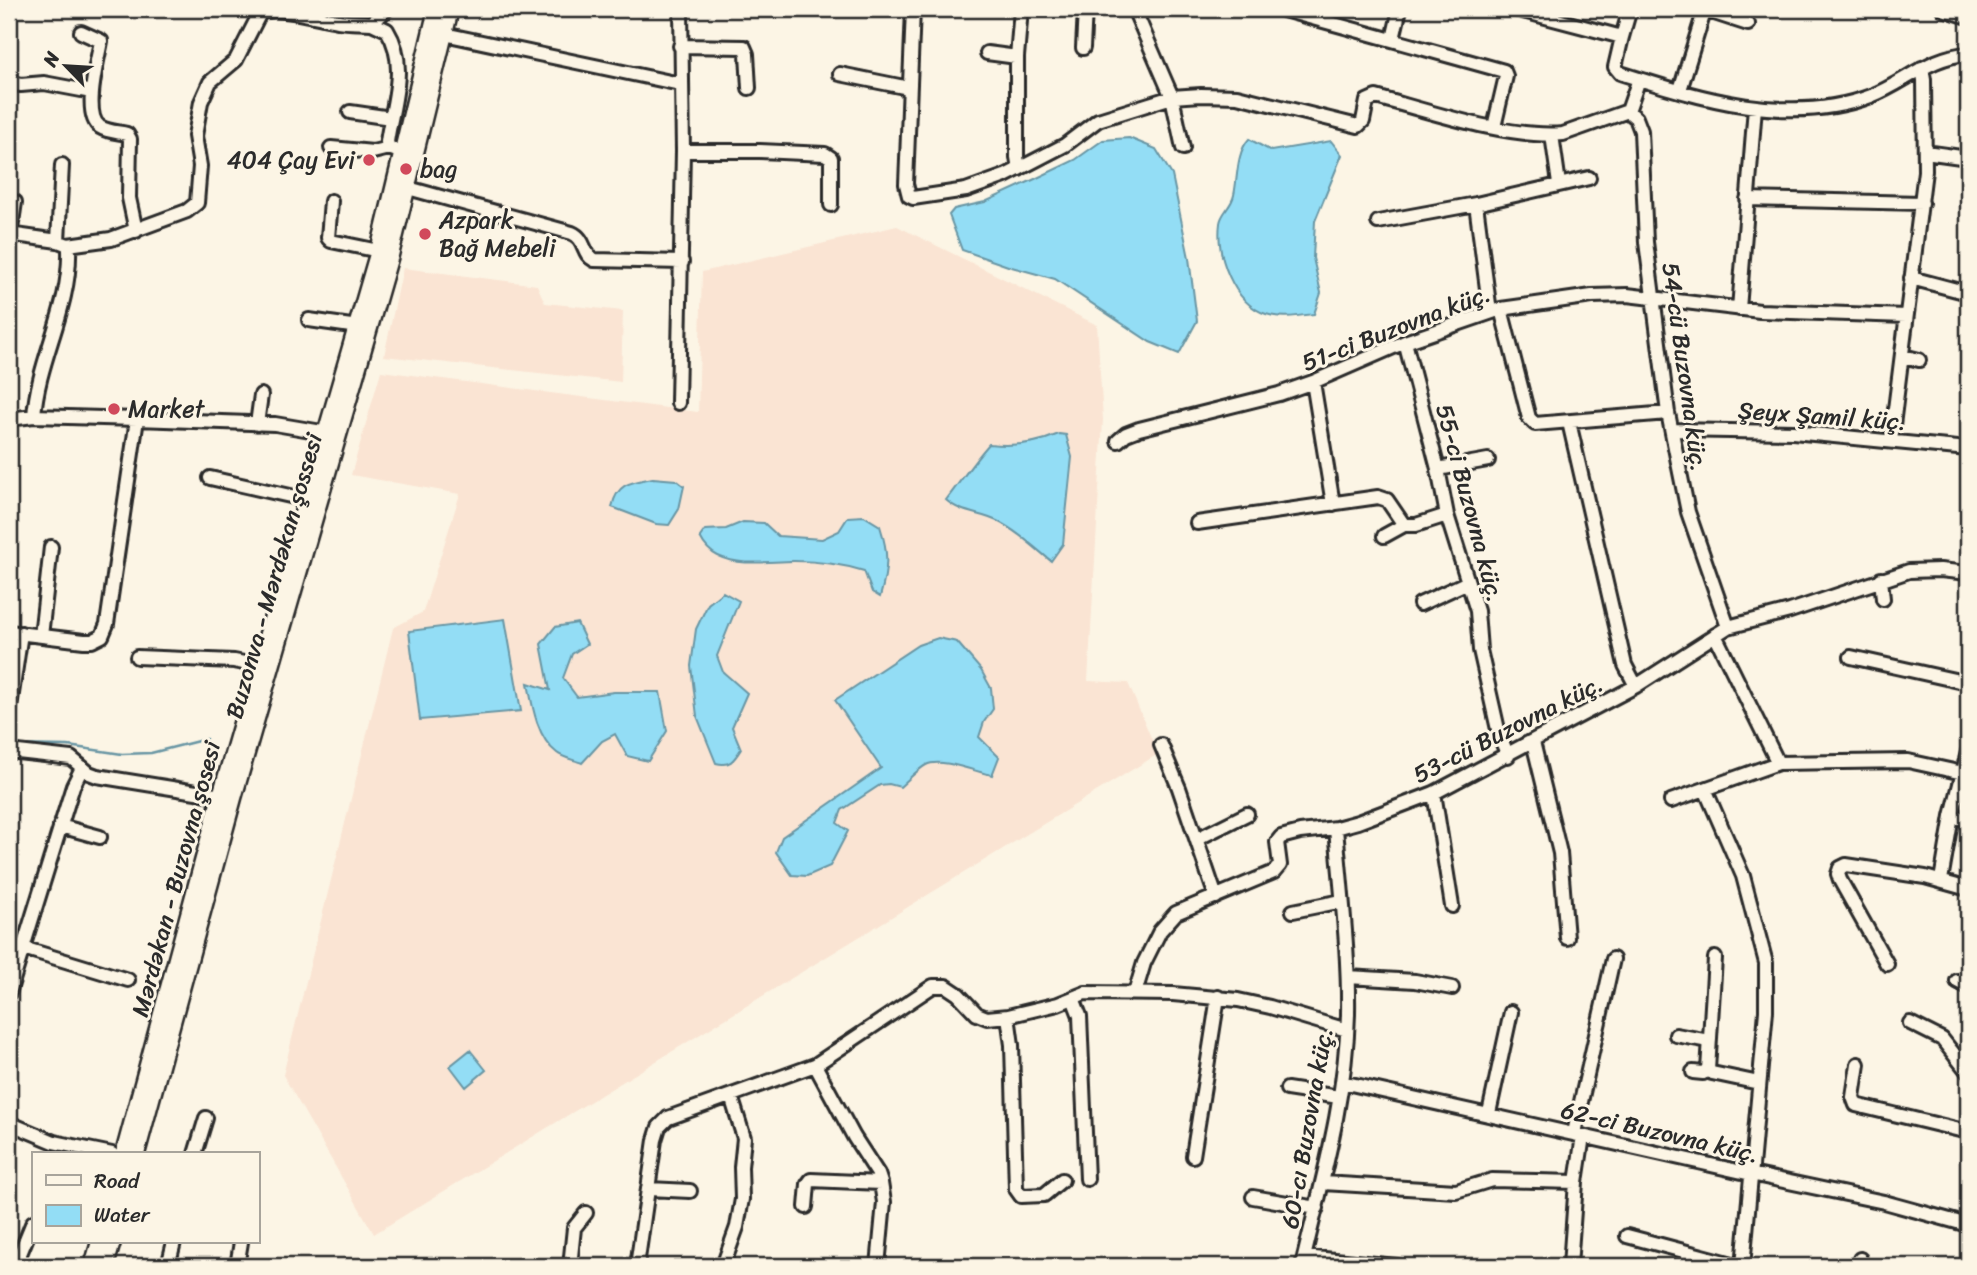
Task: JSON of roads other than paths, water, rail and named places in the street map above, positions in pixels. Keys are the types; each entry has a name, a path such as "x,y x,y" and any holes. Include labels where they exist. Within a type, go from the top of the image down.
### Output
{"main road":[{"name":"Mərdəkan - Buzovna şosesi","path":"125,1152 221,796 379,251 396,150 438,9"},
{"name":"Buzonva - Mərdəkan şossesi","path":"137,1152 233,798 343,424 408,188 450,9"},
{"path":"93,1266 99,1244"},
{"path":"105,1266 111,1244"}],"street":[{"path":"372,23 387,9"},
{"path":"678,403 683,151 681,9"},
{"path":"913,9 906,184 909,196 918,198 967,190 1019,169 1065,145 1098,120 1172,97 1224,94 1237,96 1358,126 1363,121 1367,101 1376,97 1494,127 1552,135 1563,134 1628,111 1639,79"},
{"path":"1019,169 1017,57 1021,9"},
{"path":"1083,48 1086,9"},
{"path":"1134,9 1172,97 1183,148"},
{"path":"1280,9 1504,71 1506,76 1494,127"},
{"path":"1393,39 1400,9"},
{"path":"1520,9 1622,37"},
{"path":"1630,9 1616,71 1711,100 1755,107 1812,107 1844,103 1874,95 1945,57 1968,54"},
{"path":"1945,9 1968,18"},
{"path":"15,202 9,237 63,243 111,239 187,211 197,203 200,166 195,136 204,93 210,82 228,70 236,60 260,13 281,10 342,22 372,23 387,30 397,54 398,77 387,142 396,150"},
{"path":"1680,90 1705,10 1748,24"},
{"path":"81,32 101,41 92,92 92,111 96,124 107,130 127,134 130,139 129,198 136,231"},
{"path":"444,34 680,85"},
{"path":"680,46 744,47 747,54 749,88"},
{"path":"987,53 1017,57"},
{"path":"1891,441 1910,278 1922,202 1925,152 1922,68"},
{"path":"840,74 909,88"},
{"path":"9,83 44,83 92,92"},
{"path":"1739,309 1755,107"},
{"name":"54-cü Buzovna küç.","path":"1628,111 1636,118 1641,131 1645,233 1668,412 1688,512 1728,627"},
{"path":"350,112 391,118"},
{"path":"1552,135 1559,184"},
{"path":"331,148 373,152 396,150"},
{"path":"683,151 825,154 831,159 831,205"},
{"path":"1925,152 1968,158"},
{"path":"34,416 45,357 68,280 70,264 63,243 61,165"},
{"path":"1378,222 1476,204 1589,178"},
{"path":"408,188 572,233 581,239 587,254 594,260 682,262"},
{"path":"1747,199 1922,202"},
{"path":"331,201 328,238 331,241 379,251"},
{"path":"1476,204 1495,310 1529,418 1539,425 1668,412"},
{"path":"1910,278 1968,293"},
{"name":"51-ci Buzovna küç.","path":"1118,441 1126,434 1139,429 1252,402 1313,382 1405,342 1495,310 1608,295 1739,309 1906,316"},
{"path":"309,320 358,327"},
{"name":"55-ci Buzovna küç.","path":"1405,342 1438,469 1447,515 1479,618 1480,650 1499,734 1508,755"},
{"path":"1903,356 1919,360"},
{"path":"1313,382 1333,504"},
{"path":"257,424 261,395"},
{"path":"9,419 34,416 257,424 295,426 328,433"},
{"path":"9,713 15,632 92,641 102,636 105,631 137,419"},
{"path":"1569,422 1625,665 1636,686"},
{"name":"Şeyx Şamil küç.","path":"1672,430 1794,432 1968,449"},
{"path":"1438,469 1488,460"},
{"path":"210,478 308,500"},
{"path":"1197,523 1383,498 1404,525"},
{"path":"1384,536 1404,525 1416,525 1447,515"},
{"path":"41,636 51,547"},
{"name":"53-cü Buzovna küç.","path":"1135,993 1144,963 1168,920 1186,908 1268,876 1277,869 1280,861 1277,842 1281,837 1358,822 1434,793 1636,686 1728,627 1790,611 1909,571 1924,569 1968,573"},
{"path":"1881,579 1883,599"},
{"path":"1420,604 1468,582"},
{"path":"1715,635 1778,763"},
{"path":"137,657 234,661 259,666"},
{"path":"1851,657 1968,683"},
{"path":"1533,742 1560,853 1567,938"},
{"path":"1161,745 1216,897"},
{"path":"9,751 71,758 97,776 221,796"},
{"path":"1941,880 1952,816 1968,752"},
{"path":"1671,801 1778,763 1908,761 1963,773"},
{"path":"9,993 60,826 82,768"},
{"path":"1627,1236 1742,1266 1767,992 1763,945 1743,876 1705,789"},
{"path":"1434,793 1452,906"},
{"path":"1197,839 1247,814"},
{"path":"1952,816 1968,820"},
{"path":"60,826 100,837"},
{"name":"60-cı Buzovna küç.","path":"1303,1262 1323,1183 1342,1082 1347,1030 1348,977 1336,828"},
{"path":"1887,964 1840,880 1840,867 1846,865 1941,880 1968,889"},
{"path":"1293,911 1342,901"},
{"path":"23,948 128,980"},
{"path":"1708,1070 1715,958"},
{"path":"1570,1266 1579,1135 1614,959"},
{"path":"1348,977 1415,981 1452,988"},
{"path":"637,1266 655,1140 663,1122 682,1111 814,1065 920,993 937,985 951,989 970,1009 982,1016 995,1018 1058,1004 1090,993 1135,993 1219,997 1270,1007 1347,1030"},
{"path":"1193,1156 1219,997"},
{"path":"1073,998 1080,1016 1087,1179"},
{"path":"1489,1113 1511,1012"},
{"path":"1008,1016 1012,1045 1016,1189 1021,1196 1044,1195 1062,1180"},
{"path":"1910,1023 1942,1039 1968,1072"},
{"path":"1676,1035 1709,1041"},
{"path":"1858,1064 1853,1097 1856,1105 1968,1132"},
{"path":"814,1065 881,1183 884,1202 878,1266"},
{"path":"1708,1070 1759,1083"},
{"path":"1693,1072 1703,1073 1708,1070"},
{"name":"62-ci Buzovna küç.","path":"1342,1082 1884,1202 1968,1225"},
{"path":"1287,1088 1339,1097"},
{"path":"723,1266 737,1227 742,1199 744,1138 731,1096"},
{"path":"196,1152 206,1118"},
{"path":"9,1123 54,1142 102,1152"},
{"path":"806,1207 808,1184 811,1180 881,1183"},
{"path":"1323,1183 1456,1191 1492,1180 1576,1182"},
{"path":"649,1189 690,1191"},
{"path":"1253,1197 1317,1208"},
{"path":"570,1266 574,1228 586,1213"},
{"path":"15,1266 32,1224"},
{"path":"168,1266 174,1244"},
{"path":"237,1266 241,1244"},
{"path":"1303,1262 1397,1266"}],"water":[{"path":"1129,138 1156,149 1172,175 1189,258 1197,321 1179,354 1150,342 1055,279 962,250 949,215 954,209 985,202 1075,160 1103,140"},
{"path":"1249,139 1271,151 1331,141 1342,155 1315,221 1313,258 1321,293 1314,314 1278,316 1254,308 1236,289 1224,263 1219,236 1220,223 1233,199 1240,158"},
{"path":"1059,434 1066,435 1072,457 1063,544 1051,561 1004,525 991,518 957,508 946,500 989,444 1025,444"},
{"path":"653,478 676,480 684,486 679,509 669,525 656,524 612,507 621,488"},
{"path":"864,516 880,526 885,545 886,570 880,597 872,592 864,571 812,562 736,561 715,554 700,537 705,530 726,529 743,522 764,523 778,536 822,539 839,531 848,517"},
{"path":"723,592 739,601 717,656 723,672 747,693 732,727 741,749 734,759 725,764 716,763 697,716 691,666 696,629 708,604"},
{"path":"505,619 521,711 420,720 409,631"},
{"path":"577,623 587,644 572,654 563,678 577,697 614,692 660,692 667,731 648,761 627,756 615,734 602,741 582,763 560,755 550,747 540,730 528,683 550,690 541,644 555,627"},
{"path":"938,638 957,642 981,670 991,688 993,709 984,722 979,737 999,757 992,775 949,764 932,763 919,770 900,787 880,785 842,810 837,823 848,831 830,866 807,876 792,875 776,852 782,837 881,768 835,700 918,645"},
{"path":"470,1050 486,1070 466,1087 450,1066"}],"waterway":[{"path":"9,745 68,746 122,754 151,753 206,739"}],"place":[{"name":"404 Çay Evi","path":"369,160"},
{"name":"bag","path":"406,169"},
{"name":"Azpark Bağ Mebeli","path":"425,234"},
{"name":"Market","path":"114,409"}]}
